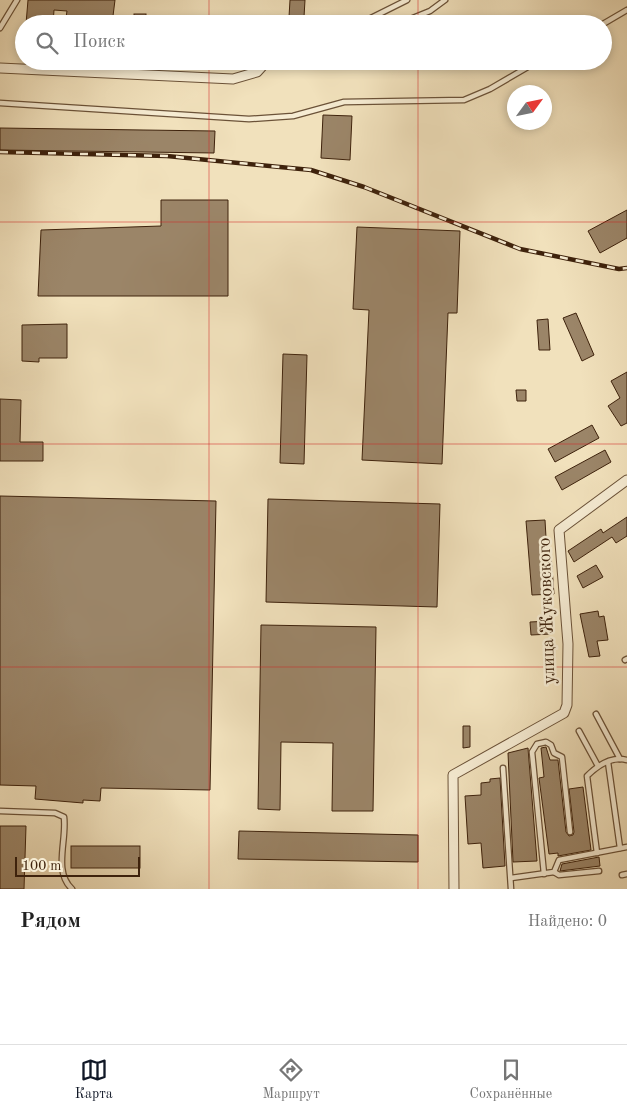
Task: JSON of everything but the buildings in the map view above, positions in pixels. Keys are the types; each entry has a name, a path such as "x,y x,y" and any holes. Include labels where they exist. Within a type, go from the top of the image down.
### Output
{"street":[{"path":"0,68 15,69"},
{"path":"43,70 234,79 258,70"},
{"name":"улица Жуковского","path":"454,889 453,775 564,713 567,705 568,644 559,530 627,480"}],"lane":[{"path":"0,28 17,0"},
{"path":"377,15 407,0"},
{"path":"420,15 430,11 445,0"},
{"path":"612,19 627,10"},
{"path":"0,103 249,119 284,117 344,102 464,100 490,89 523,70"},
{"path":"596,714 620,758"},
{"path":"579,731 598,766"},
{"path":"544,874 532,752 536,744 546,742 551,745 554,753 562,757 570,832"},
{"path":"597,853 587,776 598,766 608,762 620,758 627,760"},
{"path":"608,762 620,848"},
{"path":"503,768 511,889"},
{"path":"0,811 55,813 64,818 62,871 64,881 72,889"},
{"path":"554,872 559,860 627,847"},
{"path":"511,878 554,872 559,874 599,871"}],"railway":[{"path":"0,152 167,156 311,170 364,187 520,249 619,269 627,268"}]}
